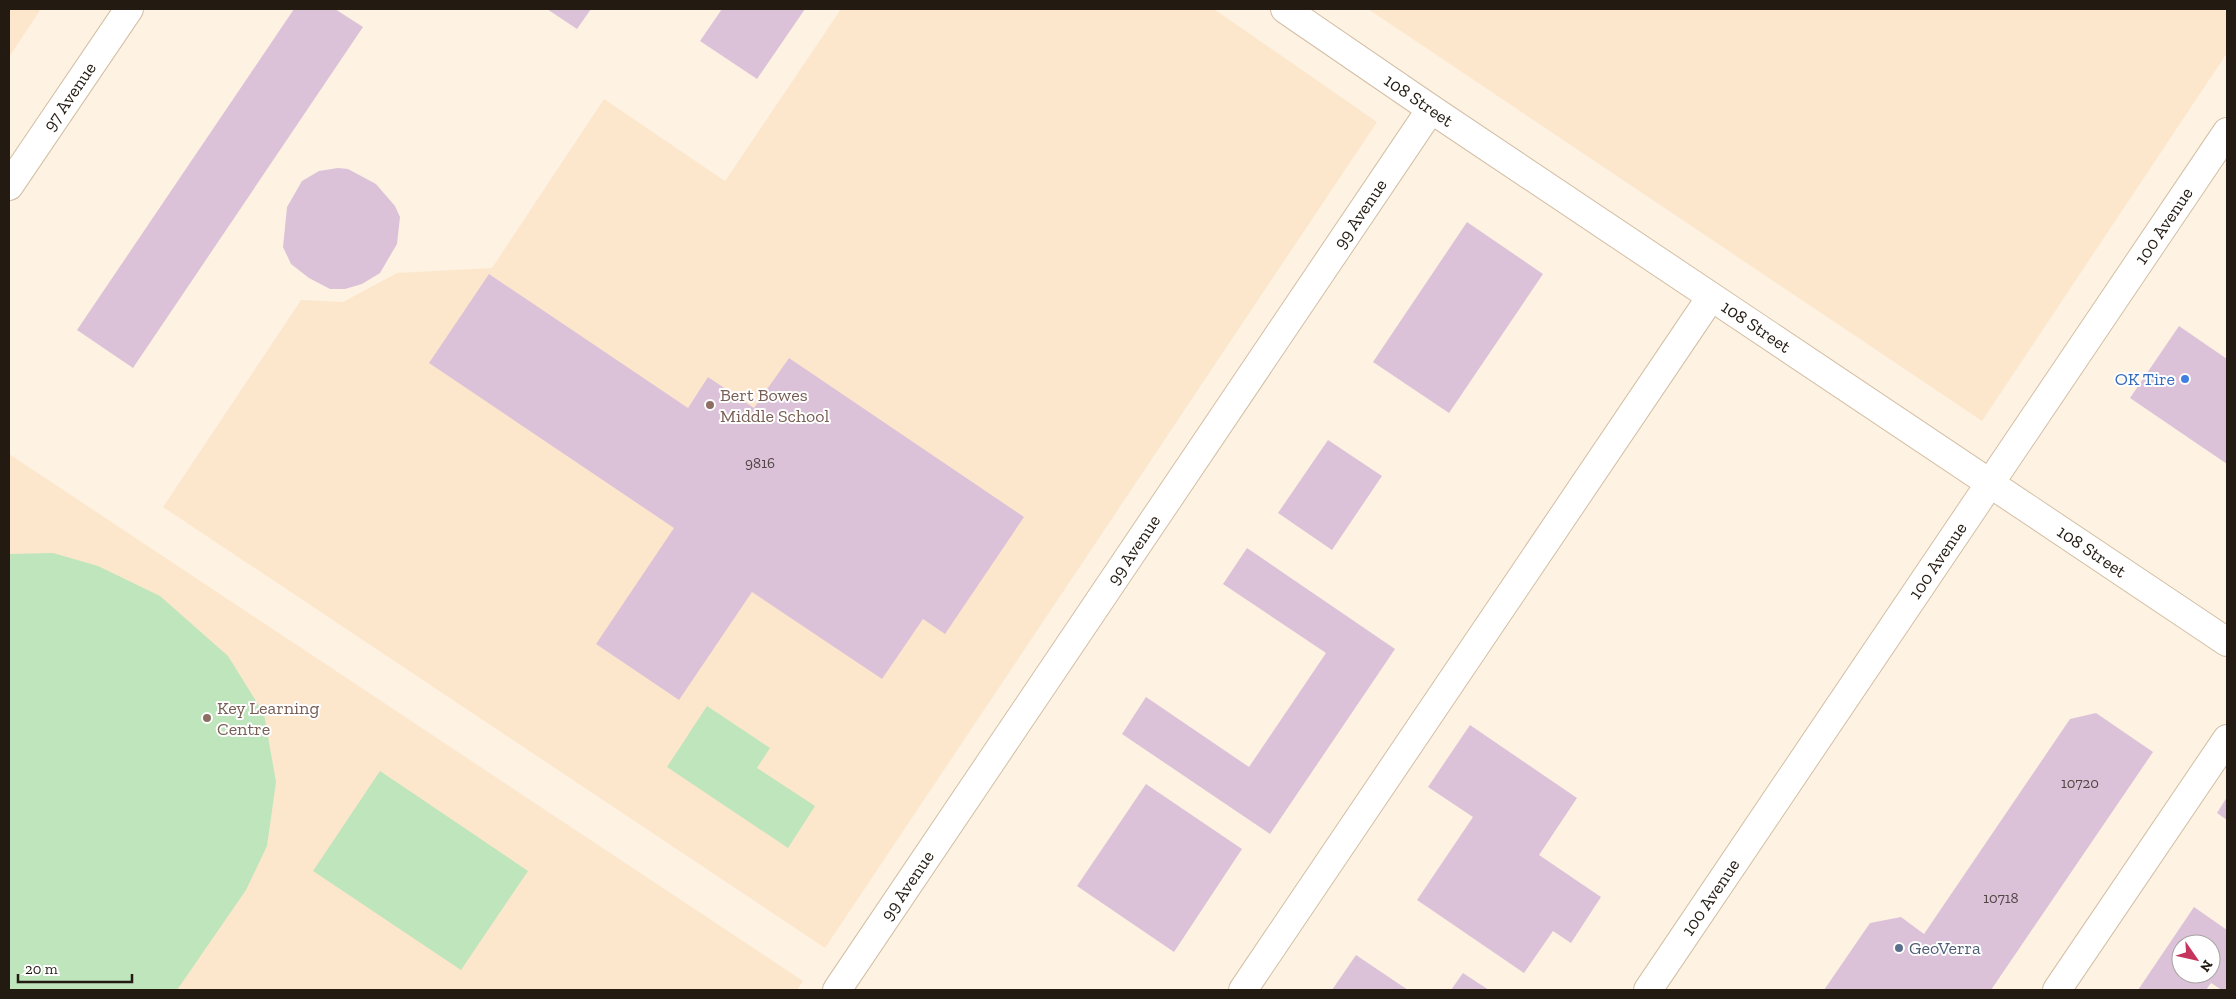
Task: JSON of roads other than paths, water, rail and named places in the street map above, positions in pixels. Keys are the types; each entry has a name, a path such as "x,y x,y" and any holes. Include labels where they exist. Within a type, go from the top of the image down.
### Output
{"street":[{"name":"97 Avenue","path":"9,186 129,9"},
{"name":"108 Street","path":"1285,9 1710,297 1990,482 2227,642"},
{"name":"99 Avenue","path":"837,990 1431,109"},
{"name":"100 Avenue","path":"1648,990 2227,132"},
{"path":"1243,990 1710,297"},
{"path":"2056,990 2227,739"}],"place":[{"name":"OK Tire","path":"2185,379"},
{"name":"Bert Bowes Middle School","path":"710,405"},
{"name":"Key Learning Centre","path":"207,718"},
{"name":"GeoVerra","path":"1899,948"}]}
